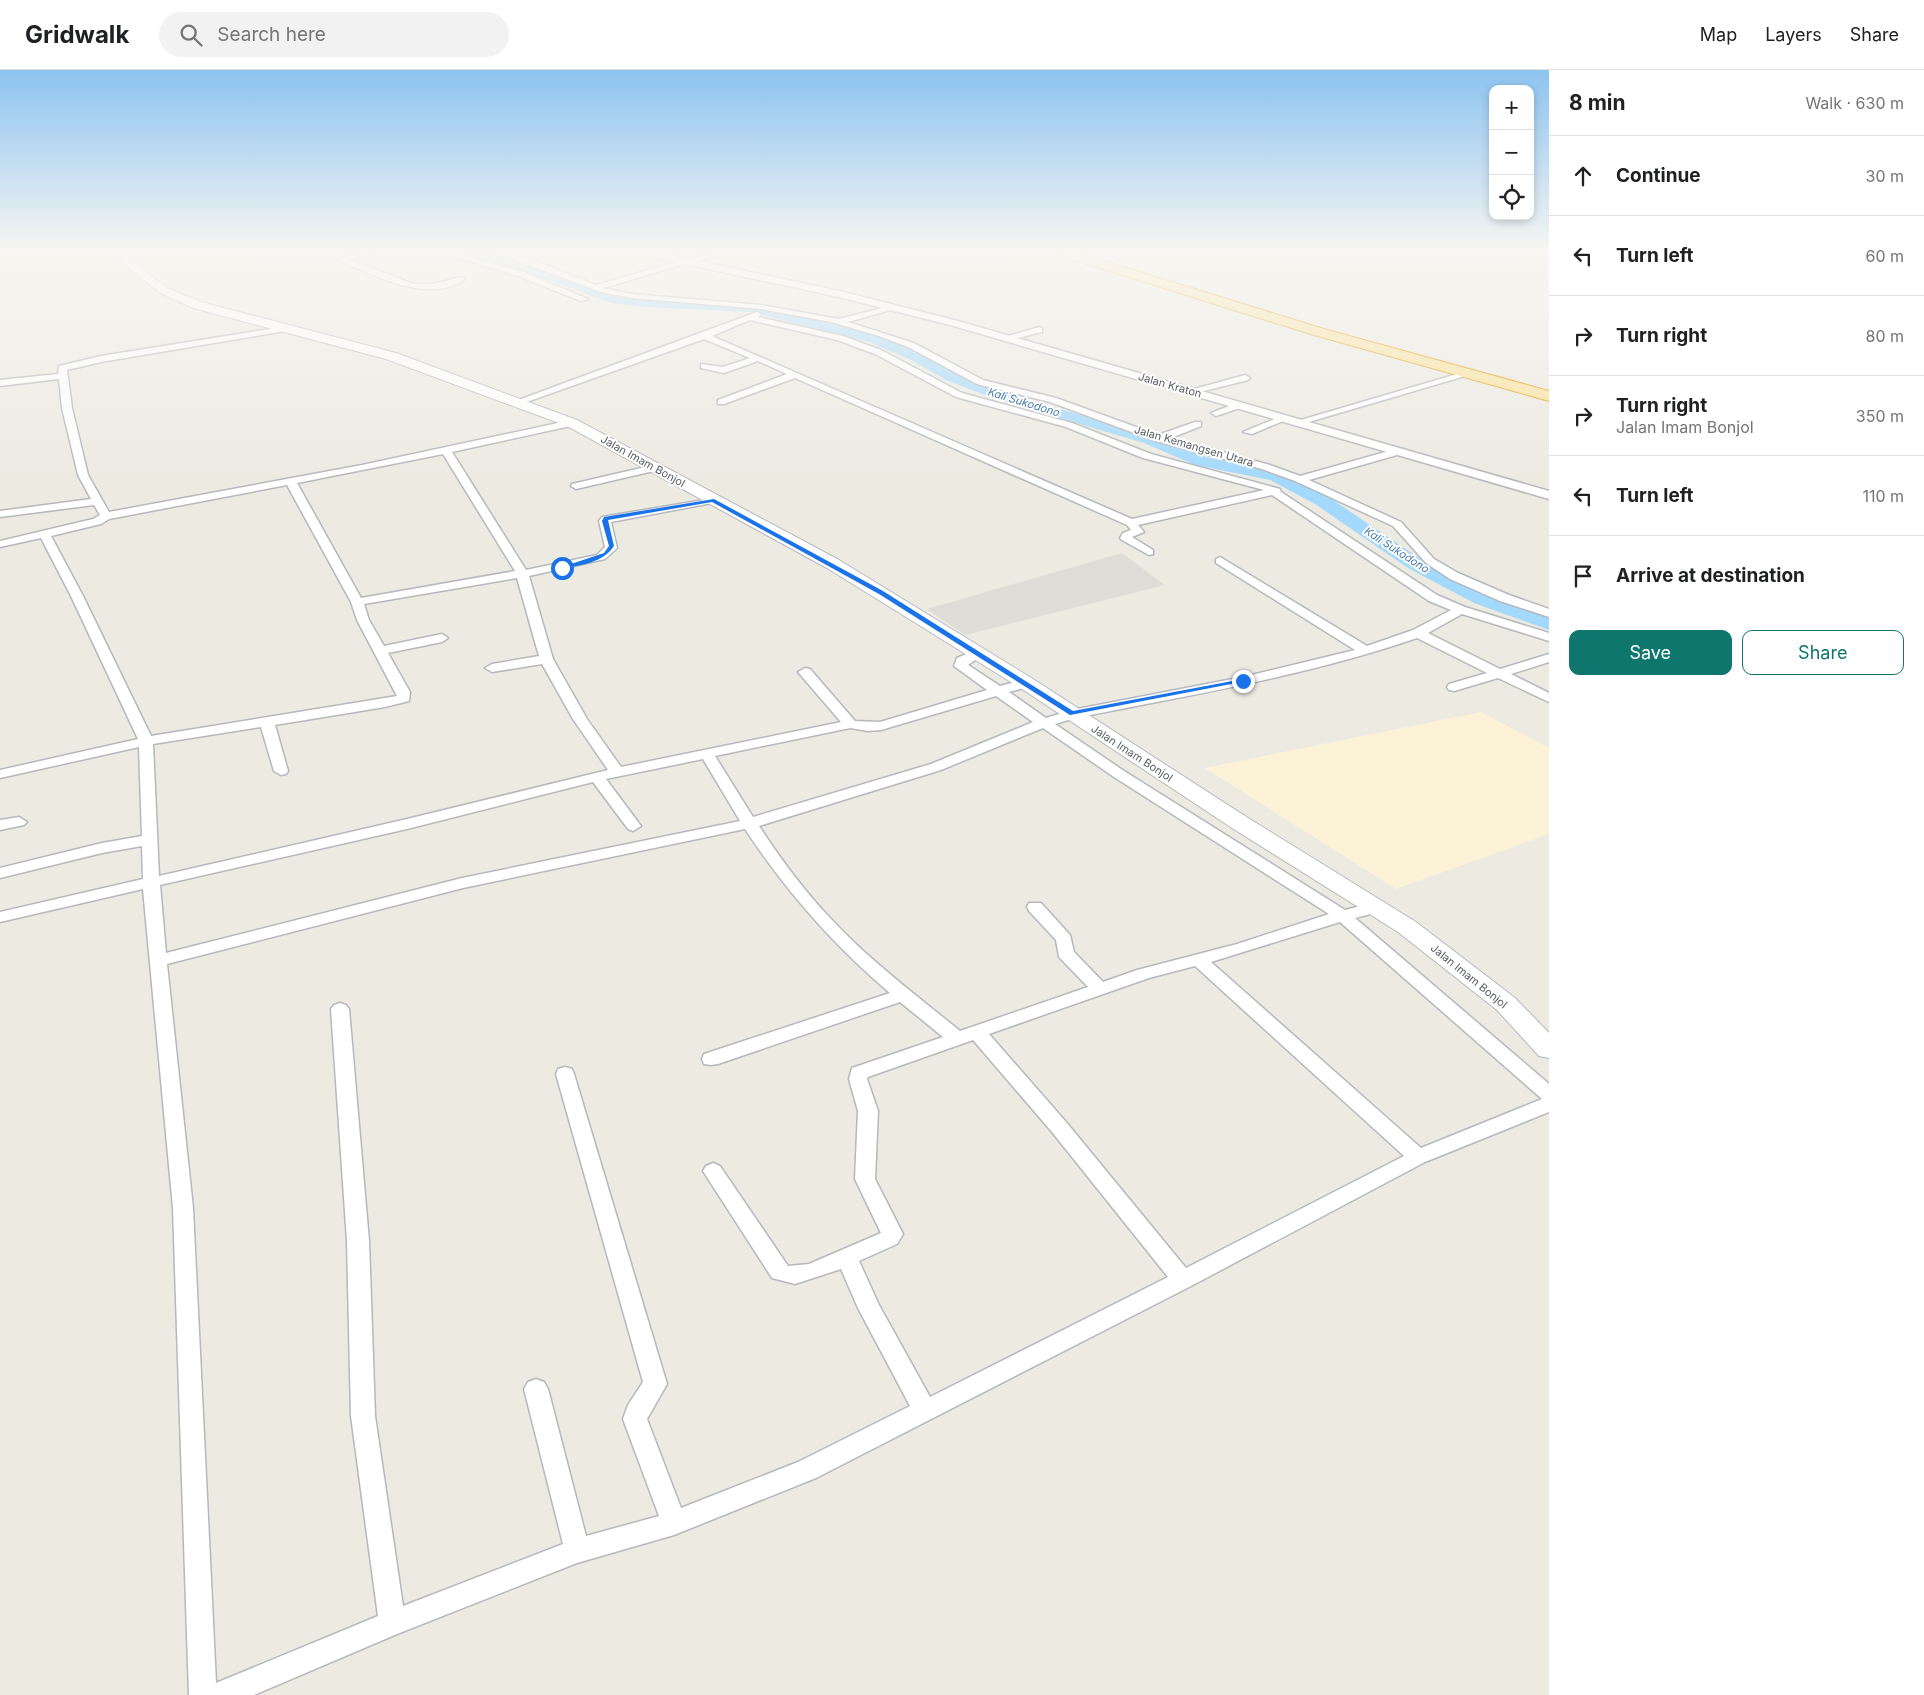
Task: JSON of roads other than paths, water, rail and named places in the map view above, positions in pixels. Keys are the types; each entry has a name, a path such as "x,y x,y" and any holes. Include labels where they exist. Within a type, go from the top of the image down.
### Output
{"highway":[{"path":"1305,328 1549,396"},
{"path":"1320,328 1549,392"}],"main road":[{"name":"Jalan Imam Bonjol","path":"285,328 391,356 572,423 833,564 1026,683 1376,907 1457,964 1506,1004 1549,1049"}],"street":[{"path":"106,516 83,475 67,408 62,368 70,365 285,328"},
{"path":"518,402 723,328"},
{"path":"799,328 861,345 959,394 1077,427 1150,455 1236,478 1276,491 1424,593 1461,610 1549,637"},
{"name":"Jalan Kemangsen Utara","path":"859,328 896,339 980,382 1065,404 1175,445 1256,463 1299,479 1397,524 1410,535 1426,557 1442,570 1549,614"},
{"name":"Jalan Kraton","path":"969,328 1549,495"},
{"path":"1006,338 1039,330"},
{"path":"704,336 758,358 1131,523 1138,532 1126,535 1126,538 1150,552"},
{"path":"704,366 724,370 758,358"},
{"path":"1299,422 1467,374"},
{"path":"721,402 794,375"},
{"path":"0,383 63,376"},
{"path":"1192,391 1245,378"},
{"path":"1216,413 1240,405"},
{"path":"1248,432 1285,418"},
{"path":"0,544 97,522 106,516 446,450 572,423"},
{"path":"1160,439 1198,424"},
{"path":"1150,455 1175,445"},
{"path":"446,450 522,573 546,659 580,719 617,772"},
{"path":"1299,479 1400,451"},
{"path":"576,486 654,468"},
{"path":"0,774 146,741 402,700 404,698 404,692 363,620 357,602 290,480"},
{"path":"1131,523 1276,491"},
{"path":"357,602 522,573 562,568 591,561 606,554 612,546 606,519 712,500"},
{"path":"0,514 98,501"},
{"path":"44,534 78,596 146,741 148,840 158,961 183,1208 203,1695"},
{"path":"1220,561 1366,652"},
{"path":"158,961 462,883 748,824 936,767 1043,723 1079,718 1366,652 1418,633 1461,610"},
{"path":"1418,633 1549,698"},
{"path":"381,650 442,638"},
{"path":"978,653 962,662 961,666 1058,733 1343,916 1549,1095"},
{"path":"1454,687 1549,658"},
{"path":"492,668 546,659"},
{"path":"805,672 850,724"},
{"path":"0,917 617,772 850,724 868,727 881,726 1026,683"},
{"path":"1058,733 1079,718"},
{"path":"267,722 281,771"},
{"path":"707,754 748,824 787,878 824,922 904,994 967,1036 1059,1127 1183,1280"},
{"path":"597,778 633,826"},
{"path":"0,825 20,822"},
{"path":"0,873 102,848 148,840"},
{"path":"1036,907 1064,939 1065,952 1099,988"},
{"path":"713,1171 780,1272 786,1276 799,1275 847,1257 890,1238 892,1234 865,1180 868,1111 858,1075 869,1069 1040,1011 1099,988 1376,907"},
{"path":"1199,960 1418,1157"},
{"path":"711,1058 904,994"},
{"path":"340,1009 358,1240 363,1416 392,1623"},
{"path":"565,1074 655,1384 636,1412 635,1419 674,1523"},
{"path":"220,1695 392,1623 577,1551 674,1523 807,1470 924,1409 1183,1280 1418,1157 1549,1104"},
{"path":"847,1257 869,1308 924,1409"},
{"path":"536,1389 577,1551"}],"waterway":[{"name":"Kali Sukodono","path":"830,328 874,339 916,357 951,377 1000,396 1150,440 1201,461 1275,476 1321,500 1415,564 1481,599 1549,624"}]}
